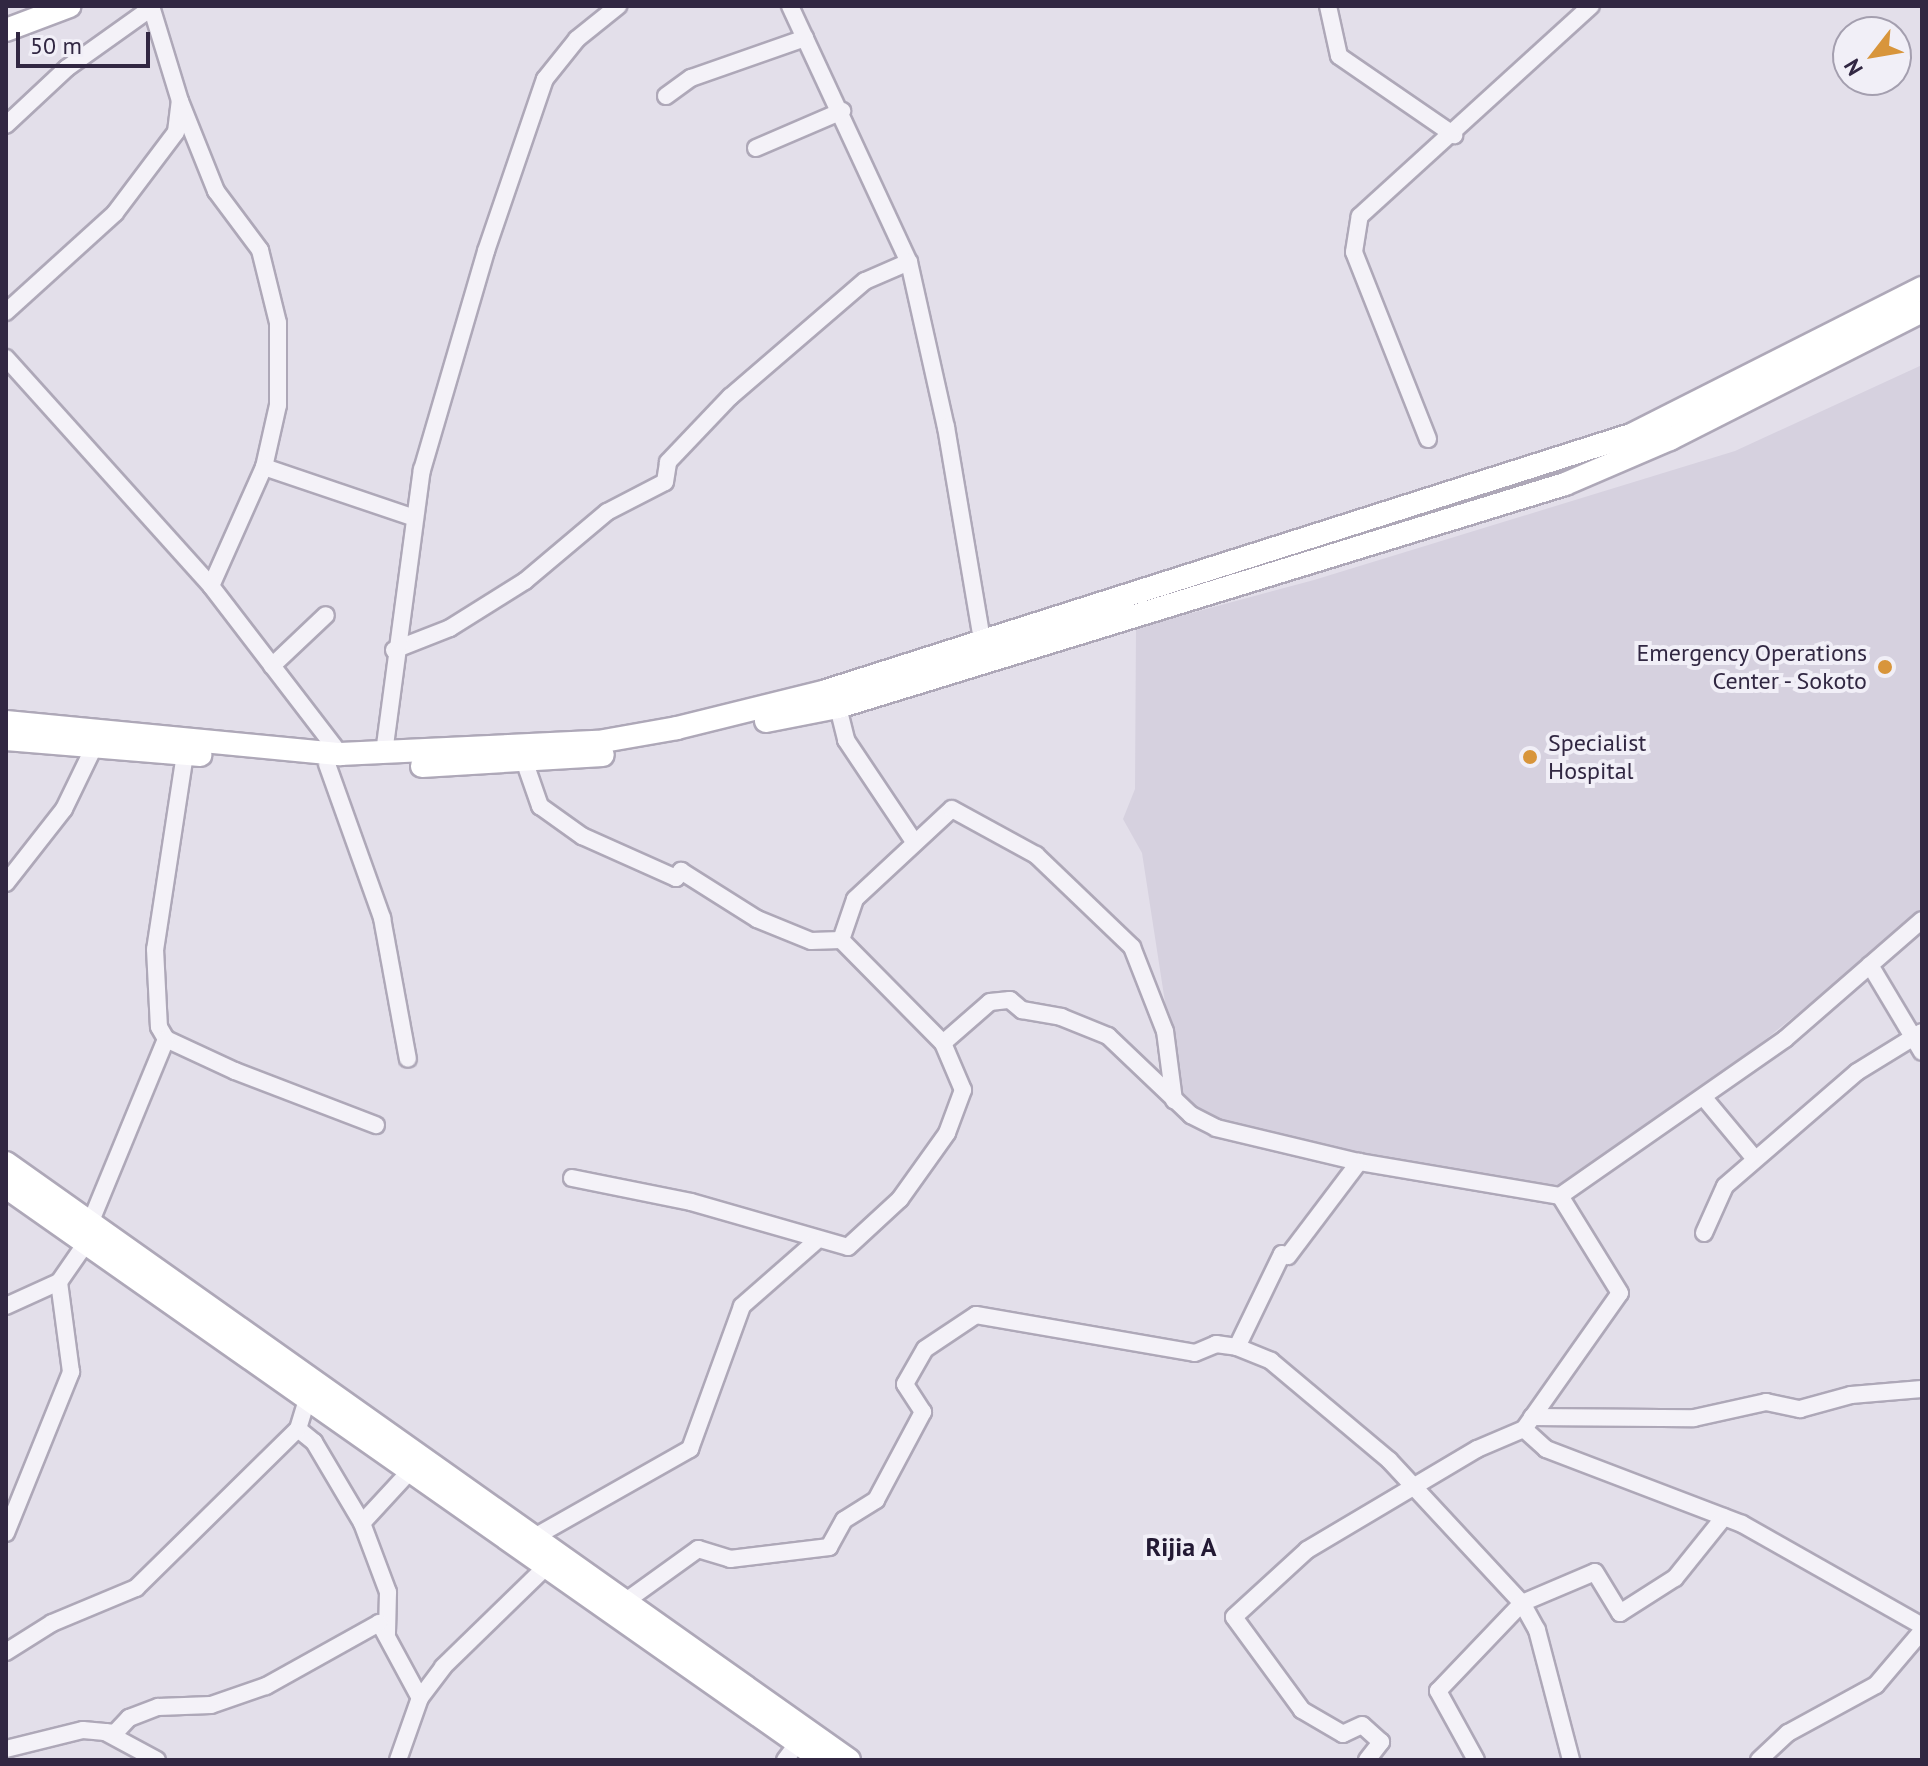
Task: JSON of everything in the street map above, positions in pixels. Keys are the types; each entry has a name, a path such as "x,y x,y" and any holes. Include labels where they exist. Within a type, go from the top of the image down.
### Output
{"main road":[{"path":"6,30 70,6"},
{"path":"6,739 93,749 185,754 525,763 687,741 838,707 984,652 1640,431 1922,288"},
{"path":"6,722 333,759 384,753 598,742 677,728 984,652 1565,484 1670,439 1922,311"},
{"path":"6,1163 538,1535 849,1760"},
{"path":"6,1187 547,1566 792,1751 822,1760"}],"street":[{"path":"384,753 394,650 422,470 482,266 545,79 577,39 618,6"},
{"path":"790,6 842,111 909,262 946,427 984,652"},
{"path":"1328,6 1339,56 1454,135"},
{"path":"6,125 67,68 151,7 180,101 216,191 260,250 278,323 278,405 264,467 211,586"},
{"path":"1428,439 1354,252 1355,235 1368,203 1454,135 1589,7"},
{"path":"666,96 691,78 805,38"},
{"path":"6,312 144,181 176,132 180,101"},
{"path":"756,148 842,111"},
{"path":"394,650 450,628 525,581 607,512 665,482 668,462 730,397 865,281 909,262"},
{"path":"6,358 211,586 272,666 333,759 382,918 408,1059"},
{"path":"264,467 415,518"},
{"path":"272,666 326,615"},
{"path":"838,707 846,740 913,840"},
{"path":"6,883 64,809 93,749"},
{"path":"91,1221 166,1039 155,998 155,949 185,754"},
{"path":"525,763 540,806 582,836 676,878 681,871 757,919 811,941 841,940 943,1043 963,1090 947,1133 919,1178 848,1247 815,1242 691,1202 572,1178"},
{"path":"841,940 855,899 913,840 952,809 983,823 1036,855 1132,947 1165,1031 1174,1100"},
{"path":"943,1043 1002,998 1022,1010 1061,1017 1108,1036 1174,1100 1216,1128 1359,1162 1560,1196 1705,1099 1922,920"},
{"path":"1870,965 1918,1034 1922,1052"},
{"path":"1704,1233 1725,1186 1857,1072 1918,1034"},
{"path":"166,1039 376,1125"},
{"path":"1705,1099 1755,1159"},
{"path":"1237,1347 1282,1254 1288,1256 1359,1162"},
{"path":"1367,1760 1381,1742 1362,1725 1343,1734 1302,1710 1234,1617 1307,1550 1528,1423 1620,1293 1560,1196"},
{"path":"538,1535 690,1449 742,1306 815,1242"},
{"path":"6,1306 59,1282 86,1243"},
{"path":"6,1533 71,1372 59,1282"},
{"path":"626,1601 698,1549 730,1559 829,1547 844,1520 876,1500 923,1412 905,1384 925,1349 976,1315 1195,1353 1216,1344 1237,1347 1271,1361 1417,1487 1522,1603 1537,1630 1571,1760"},
{"path":"1528,1423 1694,1418 1766,1402 1800,1409 1851,1395 1922,1389"},
{"path":"6,1652 52,1623 136,1588 298,1429 308,1396"},
{"path":"1528,1423 1546,1449 1724,1517 1922,1628 1876,1685 1788,1733 1759,1760"},
{"path":"298,1429 314,1442 362,1523 388,1592 387,1633 379,1623"},
{"path":"362,1523 410,1471"},
{"path":"1476,1760 1438,1691 1522,1603 1595,1572 1620,1613 1675,1578 1724,1517"},
{"path":"398,1760 420,1698 443,1667 547,1566"},
{"path":"379,1623 420,1698"},
{"path":"6,1749 83,1730 115,1733 129,1718 158,1707 211,1705 266,1686 379,1623"},
{"path":"105,1732 157,1760"}],"shaded area":[{"name":"Specialist Hospital","path":"1922,365 1922,914 1576,1191 1389,1162 1202,1119 1179,1093 1142,853 1123,819 1135,789 1136,628 1314,580 1735,451"}],"place":[{"name":"Emergency Operations Center - Sokoto","path":"1885,667"},
{"name":"Specialist Hospital","path":"1530,757"}],"district":[{"name":"Rijia A","path":"1181,1547"}]}
